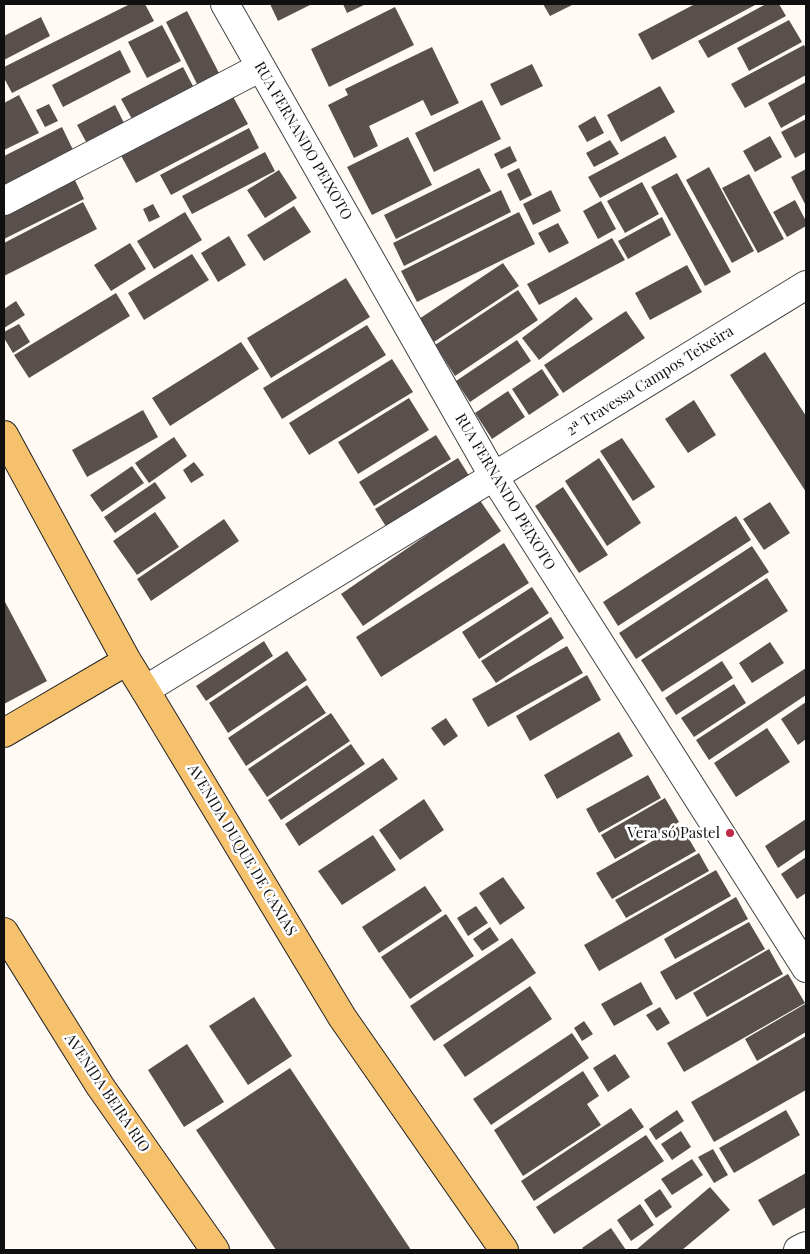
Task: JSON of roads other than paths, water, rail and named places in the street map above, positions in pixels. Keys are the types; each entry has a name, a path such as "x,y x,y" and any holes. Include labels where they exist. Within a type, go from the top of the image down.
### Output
{"main road":[{"name":"AVENIDA DUQUE DE CAXIAS","path":"4,435 127,661 342,1016 504,1250"},
{"path":"4,733 127,661"},
{"name":"AVENIDA BEIRA RIO","path":"4,932 100,1086 215,1250"}],"street":[{"name":"RUA FERNANDO PEIXOTO","path":"225,4 494,477 806,968"},
{"path":"4,201 261,67"},
{"name":"2ª Travessa Campos Teixeira","path":"145,690 806,284"},
{"path":"798,1250 806,1246"}],"place":[{"name":"Vera só Pastel","path":"730,833"}]}
